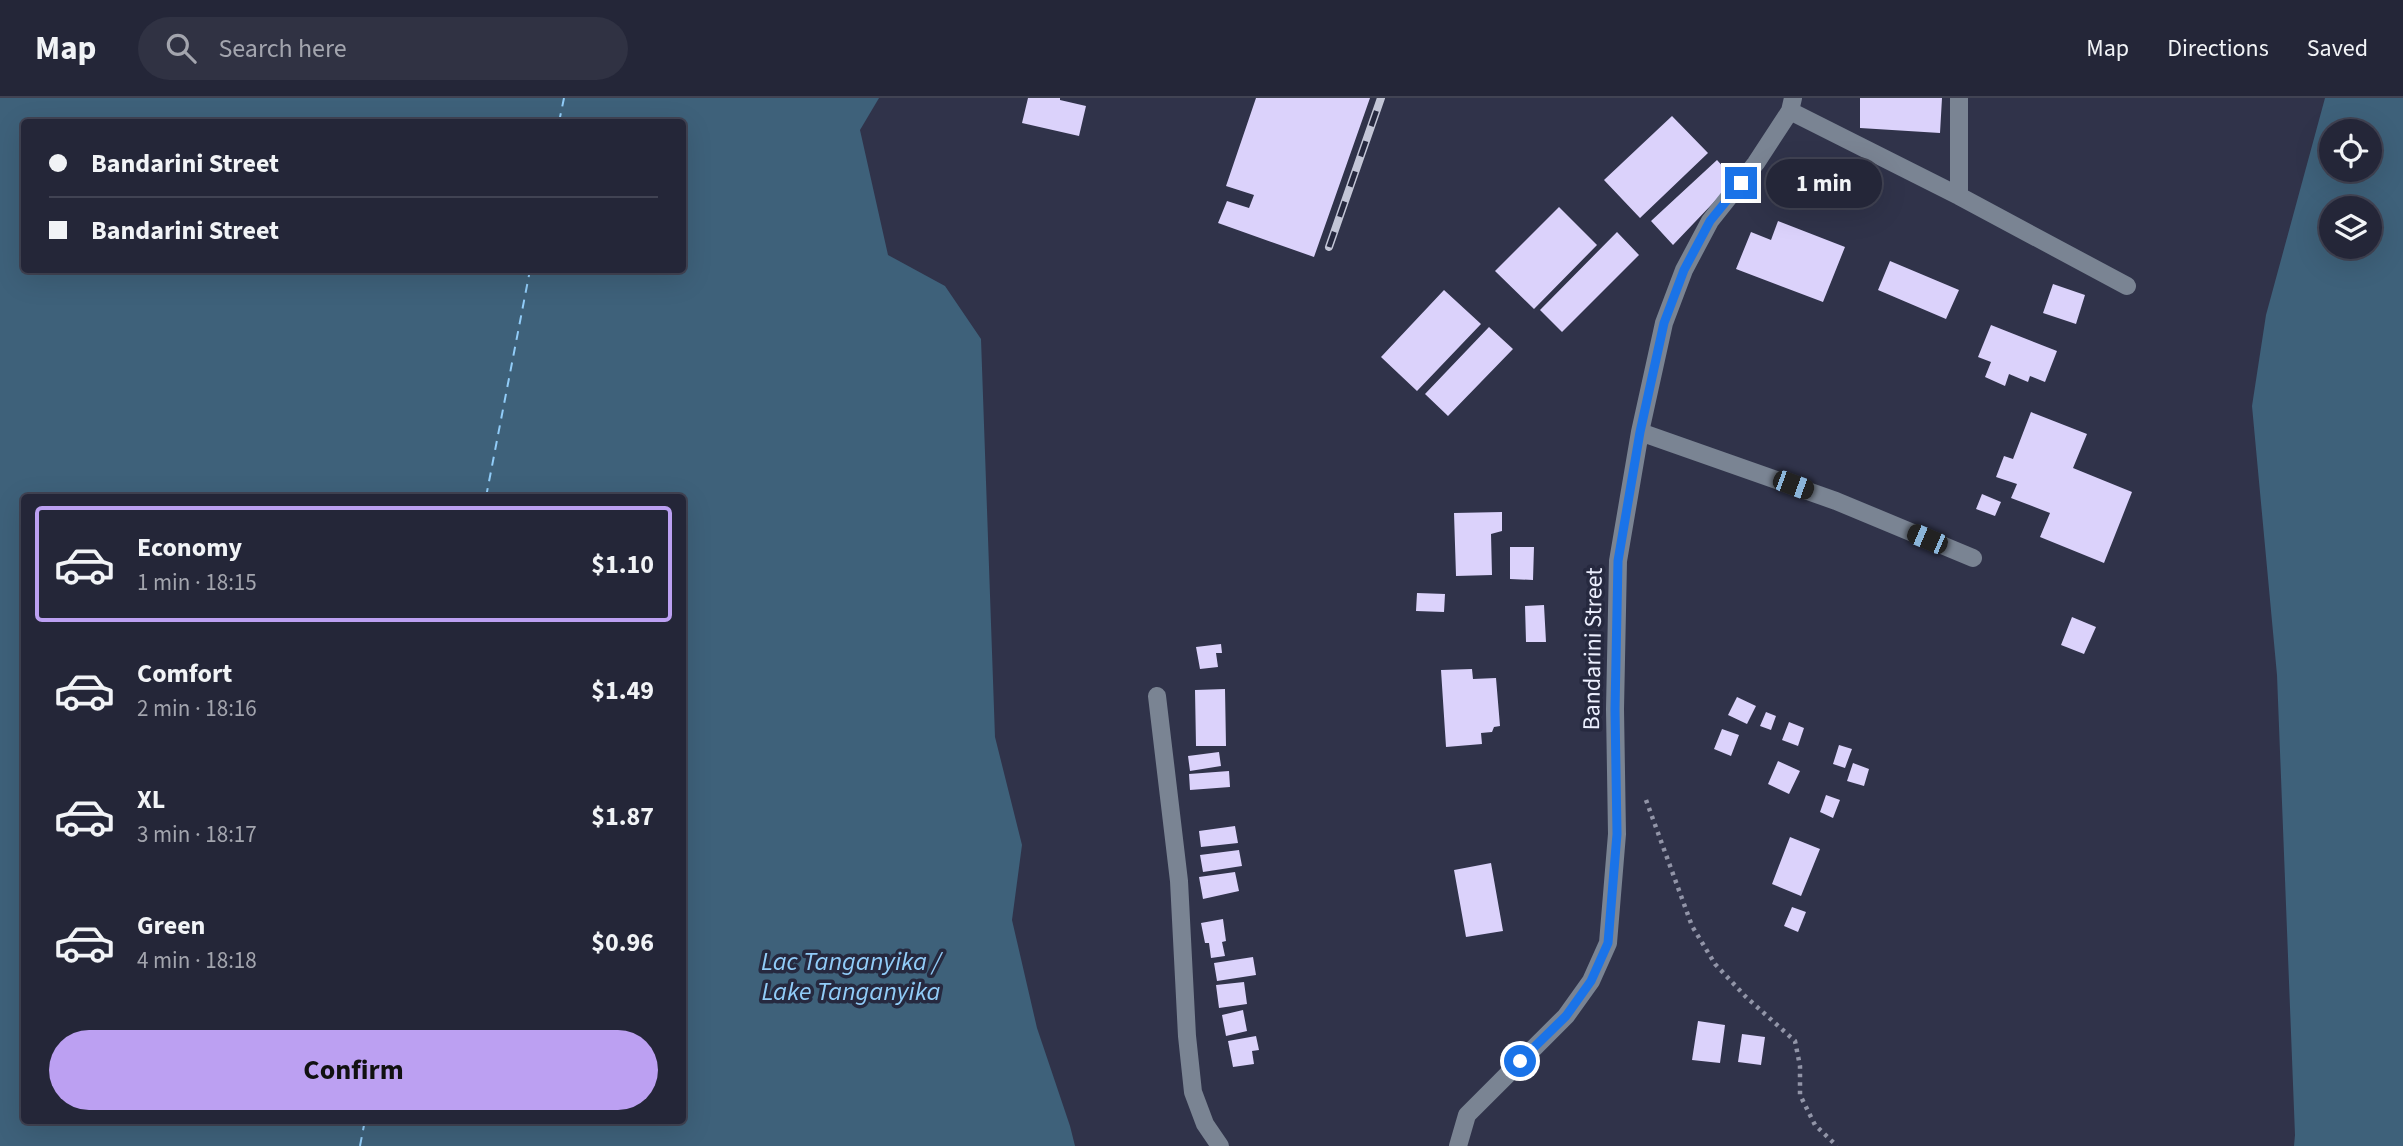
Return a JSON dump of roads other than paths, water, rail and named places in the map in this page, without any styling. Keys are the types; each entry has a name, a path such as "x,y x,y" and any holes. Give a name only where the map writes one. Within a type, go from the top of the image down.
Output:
{"street":[{"path":"1959,98 1959,196"},
{"path":"1792,104 2127,286"},
{"name":"Bandarini Street","path":"1458,1146 1467,1115 1566,1016 1591,981 1608,943 1617,834 1615,709 1618,561 1640,432 1664,323 1684,270 1710,221 1756,163 1792,104"},
{"path":"1640,432 1836,500 1973,558"},
{"path":"1157,696 1179,881 1186,1036 1193,1092 1205,1124 1220,1146"}],"water":[{"name":"Lac Tanganyika / Lake Tanganyika","path":"0,98 879,98 860,130 888,255 945,286 981,339 995,737 1022,845 1012,920 1037,1028 1075,1146 0,1146"},
{"path":"2325,98 2403,98 2403,1146 2294,1146 2277,675 2252,406 2266,315 2319,120 2319,182 2382,182 2382,119 2319,119"}],"railway":[{"path":"1329,247 1381,98"}]}
